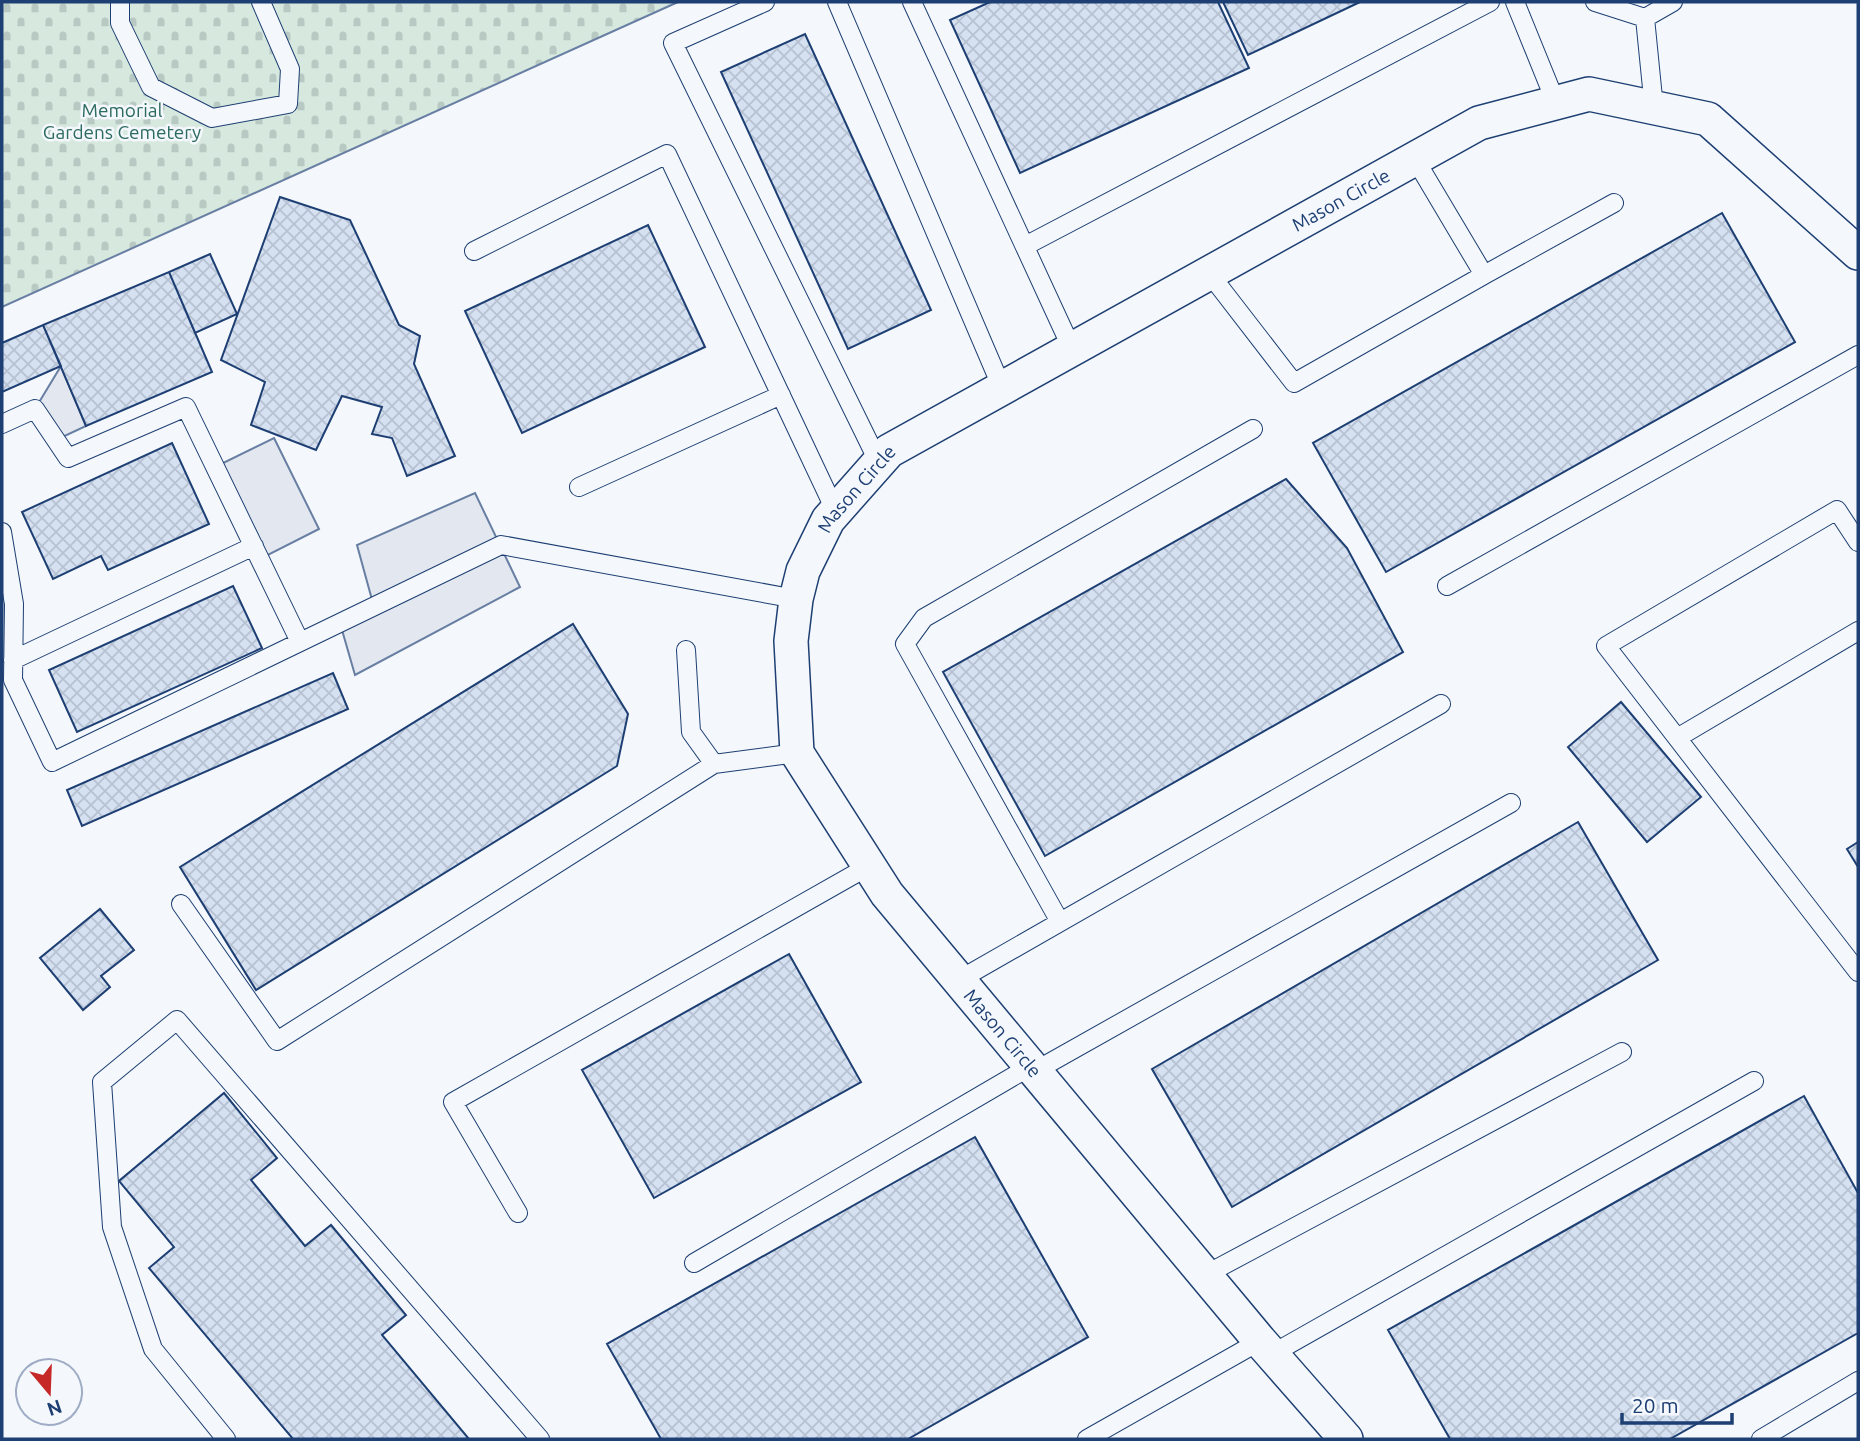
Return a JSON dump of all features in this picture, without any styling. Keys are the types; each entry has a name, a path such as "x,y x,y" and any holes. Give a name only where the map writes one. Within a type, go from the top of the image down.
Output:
{"street":[{"name":"Mason Circle","path":"1346,1439 1205,1275 887,894 797,753 791,641 796,598 803,570 828,520 889,451 1479,123 1589,94 1708,119 1858,253"}],"lane":[{"path":"120,2 120,23 151,87 212,118 288,104 289,69 261,2"},
{"path":"765,2 673,43 879,463"},
{"path":"837,2 1002,388"},
{"path":"912,2 1072,349"},
{"path":"1025,246 1490,2"},
{"path":"1515,2 1556,103"},
{"path":"1595,2 1644,18 1673,2"},
{"path":"1644,18 1654,108"},
{"path":"474,251 667,154 836,512"},
{"path":"1415,159 1484,275"},
{"path":"1209,273 1294,383 1614,203"},
{"path":"1447,586 1858,355"},
{"path":"579,487 781,395"},
{"path":"2,424 35,409 68,458 186,407 300,642"},
{"path":"1060,922 905,644 924,618 1253,429"},
{"path":"1858,542 1837,510 1606,646 1858,972"},
{"path":"2,532 14,604 13,680 52,762 501,545 796,598"},
{"path":"13,660 254,546"},
{"path":"1677,738 1858,631"},
{"path":"687,650 691,732 714,764"},
{"path":"959,980 1441,704"},
{"path":"181,904 276,1041 714,764 797,753"},
{"path":"694,1263 1033,1069 1511,803"},
{"path":"518,1213 453,1102 869,866"},
{"path":"226,1439 153,1349 112,1227 103,1082 177,1020 540,1439"},
{"path":"1205,1275 1622,1052"},
{"path":"1087,1439 1266,1347 1754,1081"},
{"path":"1761,1439 1858,1381"}],"green space":[{"name":"Memorial Gardens Cemetery","path":"2,2 678,2 2,307"}],"shaded area":[{"path":"61,366 86,426 56,440 35,409"},
{"path":"274,438 319,529 260,559 215,467"},
{"path":"475,493 520,587 355,675 340,623 374,607 357,545"},
{"path":"2,532 13,660 2,662"}],"building":[{"path":"990,2 1218,2 1249,68 1020,173 950,20"},
{"path":"1223,2 1360,2 1248,55"},
{"path":"805,34 931,310 848,349 721,72"},
{"path":"280,197 350,220 399,325 420,336 414,364 455,456 407,476 392,438 372,434 382,407 342,396 316,450 251,425 265,382 221,360"},
{"path":"1722,213 1795,342 1386,572 1313,443"},
{"path":"648,225 705,347 522,433 465,311"},
{"path":"210,254 237,314 195,333 169,272"},
{"path":"169,272 212,372 86,426 43,325"},
{"path":"43,325 61,366 2,392 2,343"},
{"path":"172,443 209,524 108,570 101,556 53,579 22,512"},
{"path":"1286,479 1347,548 1403,652 1045,856 943,672"},
{"path":"233,586 262,648 77,732 49,670"},
{"path":"573,624 628,714 617,766 256,990 180,867"},
{"path":"333,673 348,709 82,826 67,790"},
{"path":"1621,702 1701,797 1647,842 1568,747"},
{"path":"1578,822 1658,960 1232,1207 1152,1069"},
{"path":"1858,842 1858,867 1847,849"},
{"path":"100,909 134,950 101,976 110,987 83,1010 40,958"},
{"path":"789,954 861,1082 654,1198 582,1070"},
{"path":"224,1093 277,1158 251,1180 305,1246 331,1225 406,1315 382,1335 469,1439 293,1439 149,1268 174,1247 119,1181"},
{"path":"1804,1096 1858,1193 1858,1333 1670,1439 1450,1439 1388,1330"},
{"path":"975,1137 1088,1337 908,1439 661,1439 607,1344"}]}
